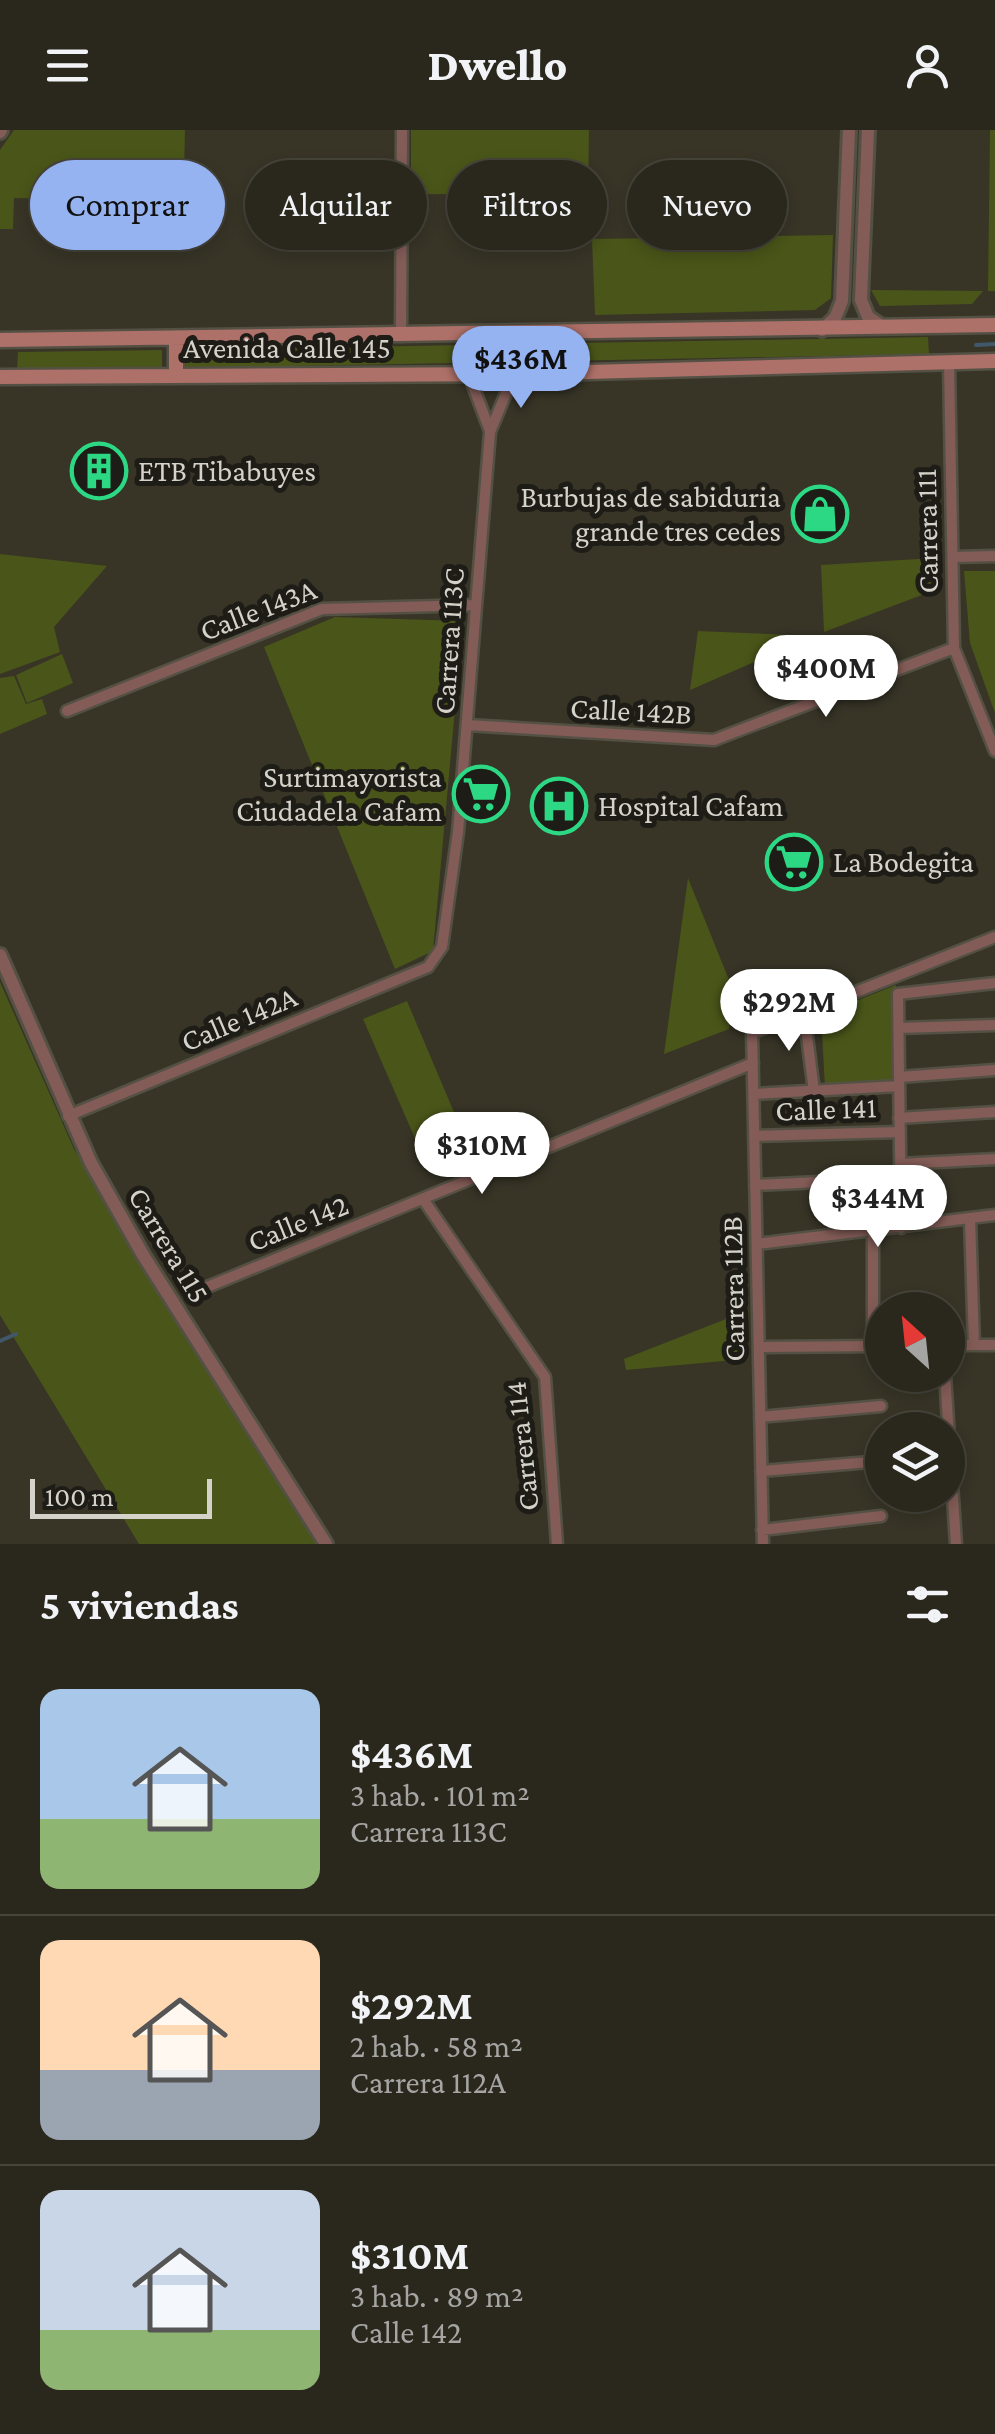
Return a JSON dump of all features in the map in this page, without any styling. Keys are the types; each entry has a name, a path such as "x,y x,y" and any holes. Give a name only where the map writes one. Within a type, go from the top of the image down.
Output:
{"main road":[{"name":"Avenida Calle 145","path":"0,340 401,337 995,324"},
{"path":"176,340 176,376"},
{"name":"Avenida Calle 145","path":"0,377 470,375 995,361"}],"street":[{"path":"401,337 402,130"},
{"path":"822,330 835,318 842,301 850,130"},
{"path":"868,130 861,300 868,317 885,328"},
{"name":"Carrera 111","path":"949,362 954,648 995,751"},
{"name":"Carrera 113C","path":"428,967 442,947 467,725 490,432 514,374"},
{"name":"Carrera 113C","path":"470,375 490,432"},
{"path":"953,557 995,556"},
{"name":"Calle 143A","path":"67,711 322,609 476,605"},
{"name":"Calle 142B","path":"467,725 714,740 954,648"},
{"path":"814,1091 804,1013 995,937"},
{"name":"Carrera 115","path":"0,955 68,1116 143,1255 326,1544"},
{"name":"Calle 142A","path":"68,1116 428,967"},
{"path":"901,1228 898,994 995,983"},
{"name":"Carrera 112B","path":"762,1544 752,1033 804,1013"},
{"path":"898,1028 995,1025"},
{"name":"Calle 142","path":"195,1292 753,1063"},
{"path":"754,1094 995,1070"},
{"name":"Calle 141","path":"899,1118 995,1112"},
{"name":"Calle 141","path":"754,1136 899,1132"},
{"path":"900,1164 995,1160"},
{"path":"756,1185 900,1178"},
{"name":"Carrera 114","path":"423,1200 545,1377 557,1544"},
{"path":"757,1244 995,1215"},
{"path":"970,1218 974,1345"},
{"path":"873,1230 876,1292"},
{"path":"965,1345 995,1345"},
{"path":"759,1348 865,1346"},
{"path":"945,1392 956,1544"},
{"path":"760,1417 881,1406"},
{"path":"761,1471 865,1462"},
{"path":"762,1530 881,1516"}],"green space":[{"path":"14,130 185,130 184,160 30,160 30,198 14,198 13,229 0,229 0,150"},
{"path":"411,130 589,130 589,160 447,160 447,194 427,194 427,160 411,160"},
{"path":"990,130 995,130 995,291 988,291"},
{"path":"833,235 831,298 815,310 595,315 592,250 607,250 607,239 627,238 627,250 787,250 787,236"},
{"path":"871,290 988,291 983,291 972,304 880,306"},
{"path":"928,337 929,354 186,368 185,350"},
{"path":"162,350 162,370 17,370 18,352"},
{"path":"0,554 107,566 54,627 60,652 0,674"},
{"path":"934,558 935,590 824,632 821,565"},
{"path":"964,571 995,571 995,713 970,643"},
{"path":"335,617 463,621 433,951 395,969 264,647"},
{"path":"698,631 814,636 690,690"},
{"path":"62,654 73,683 27,703 16,675"},
{"path":"14,676 26,704 42,699 47,714 0,734 0,678"},
{"path":"688,878 733,990 729,1029 664,1054"},
{"path":"0,982 74,1149 317,1544 139,1544 0,1315"},
{"path":"896,985 898,1081 825,1087 821,1015"},
{"path":"407,1001 467,1143 424,1159 363,1019"},
{"path":"749,1310 745,1359 626,1370 624,1359"}],"waterway":[{"path":"976,345 995,344"},
{"path":"0,1341 16,1334"}],"place":[{"name":"ETB Tibabuyes","path":"99,471"},
{"name":"Burbujas de sabiduria grande tres cedes","path":"820,514"},
{"name":"Surtimayorista Ciudadela Cafam","path":"481,794"},
{"name":"Hospital Cafam","path":"559,806"},
{"name":"La Bodegita","path":"794,862"}]}
